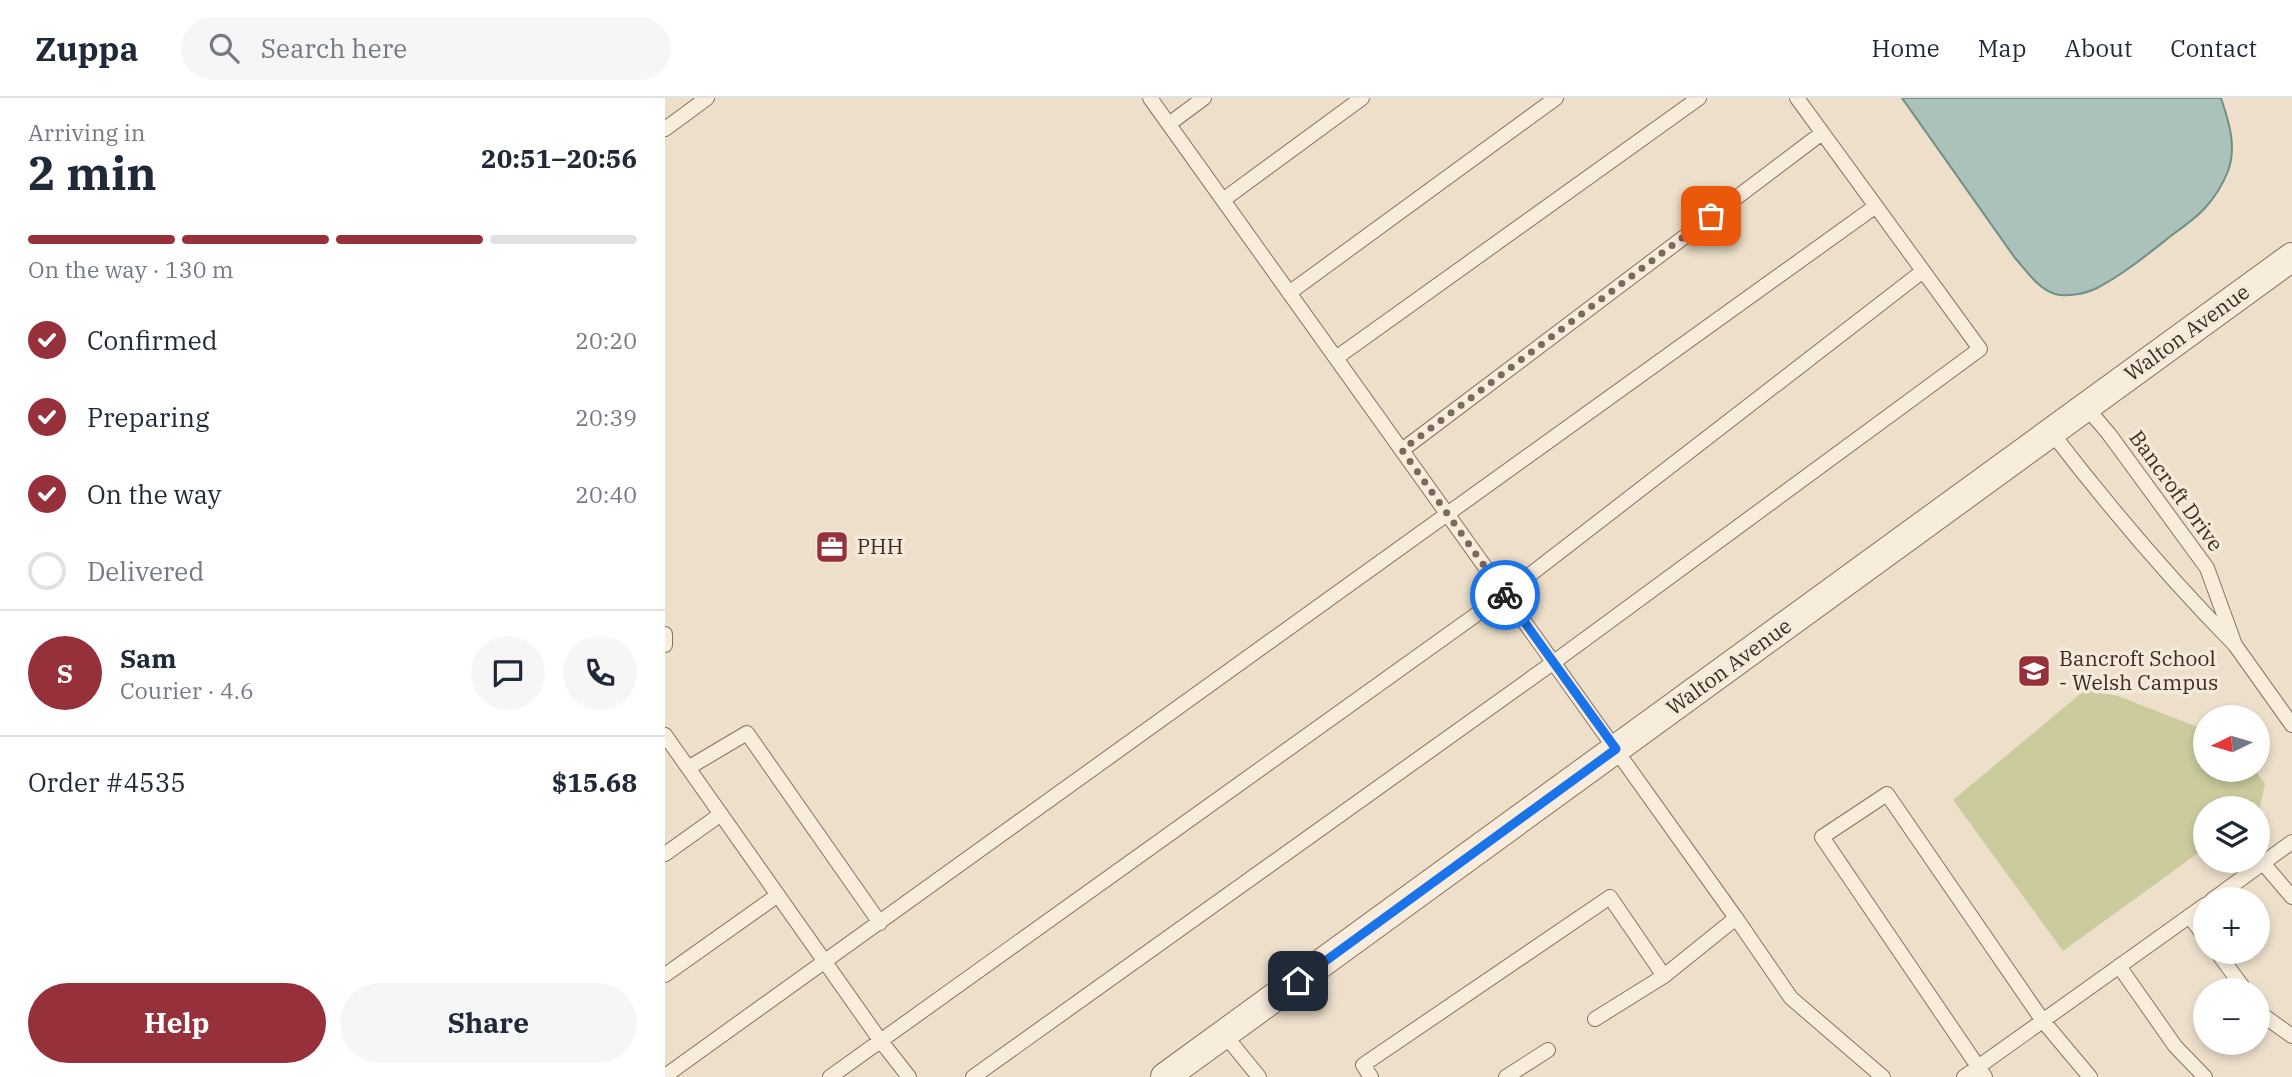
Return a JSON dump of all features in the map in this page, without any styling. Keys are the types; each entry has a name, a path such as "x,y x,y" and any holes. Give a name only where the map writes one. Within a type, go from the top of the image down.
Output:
{"street":[{"name":"Walton Avenue","path":"1165,1077 2292,257"}],"lane":[{"path":"665,129 707,98"},
{"path":"1150,98 1791,998 1883,1077"},
{"path":"1169,124 1205,98"},
{"path":"1223,200 1362,98"},
{"path":"1289,293 1556,98"},
{"path":"1336,358 1699,98"},
{"path":"973,1077 1554,662 1980,349 1797,98"},
{"path":"1402,450 1822,132"},
{"path":"665,1076 1876,206"},
{"path":"830,1077 1505,594 1923,271"},
{"name":"Bancroft Drive","path":"2087,407 2207,568 2235,645"},
{"name":"Bancroft Drive","path":"2052,433 2150,554 2235,645 2292,725"},
{"path":"665,634 665,645"},
{"path":"688,768 747,733 880,923"},
{"path":"665,735 880,1040 909,1077"},
{"path":"665,763 678,754"},
{"path":"1980,1072 1822,837 1887,794 2043,1021 2090,1077"},
{"path":"665,854 721,814"},
{"path":"2270,858 2292,842"},
{"path":"2270,871 2292,897"},
{"path":"2230,887 2249,873"},
{"path":"665,975 778,895"},
{"path":"1371,1077 1363,1065 1610,897 1664,976"},
{"path":"1964,1077 1980,1072 2043,1021 2193,913"},
{"path":"2189,916 2193,921"},
{"path":"1595,1019 1664,976 1736,918"},
{"path":"2119,966 2175,1046 2205,1077"},
{"path":"2270,1020 2292,1036"},
{"path":"1224,1034 1259,1077"},
{"path":"1506,1077 1548,1050"}],"green space":[{"path":"2085,690 2118,696 2193,725 2193,782 2265,784 2262,796 2193,796 2193,857 2063,951 1953,800"}],"shaded area":[{"path":"1902,98 2221,98 2231,134 2231,162 2215,195 2189,222 2117,276 2092,290 2060,295 2049,292 2038,284 2015,258"}],"way so far":[{"path":"1505,595 1402,450 1711,216"}],"place":[{"name":"PHH","path":"832,547"},
{"name":"Bancroft School - Welsh Campus","path":"2034,671"}],"route":[{"path":"1298,981 1616,749 1505,595"}]}
